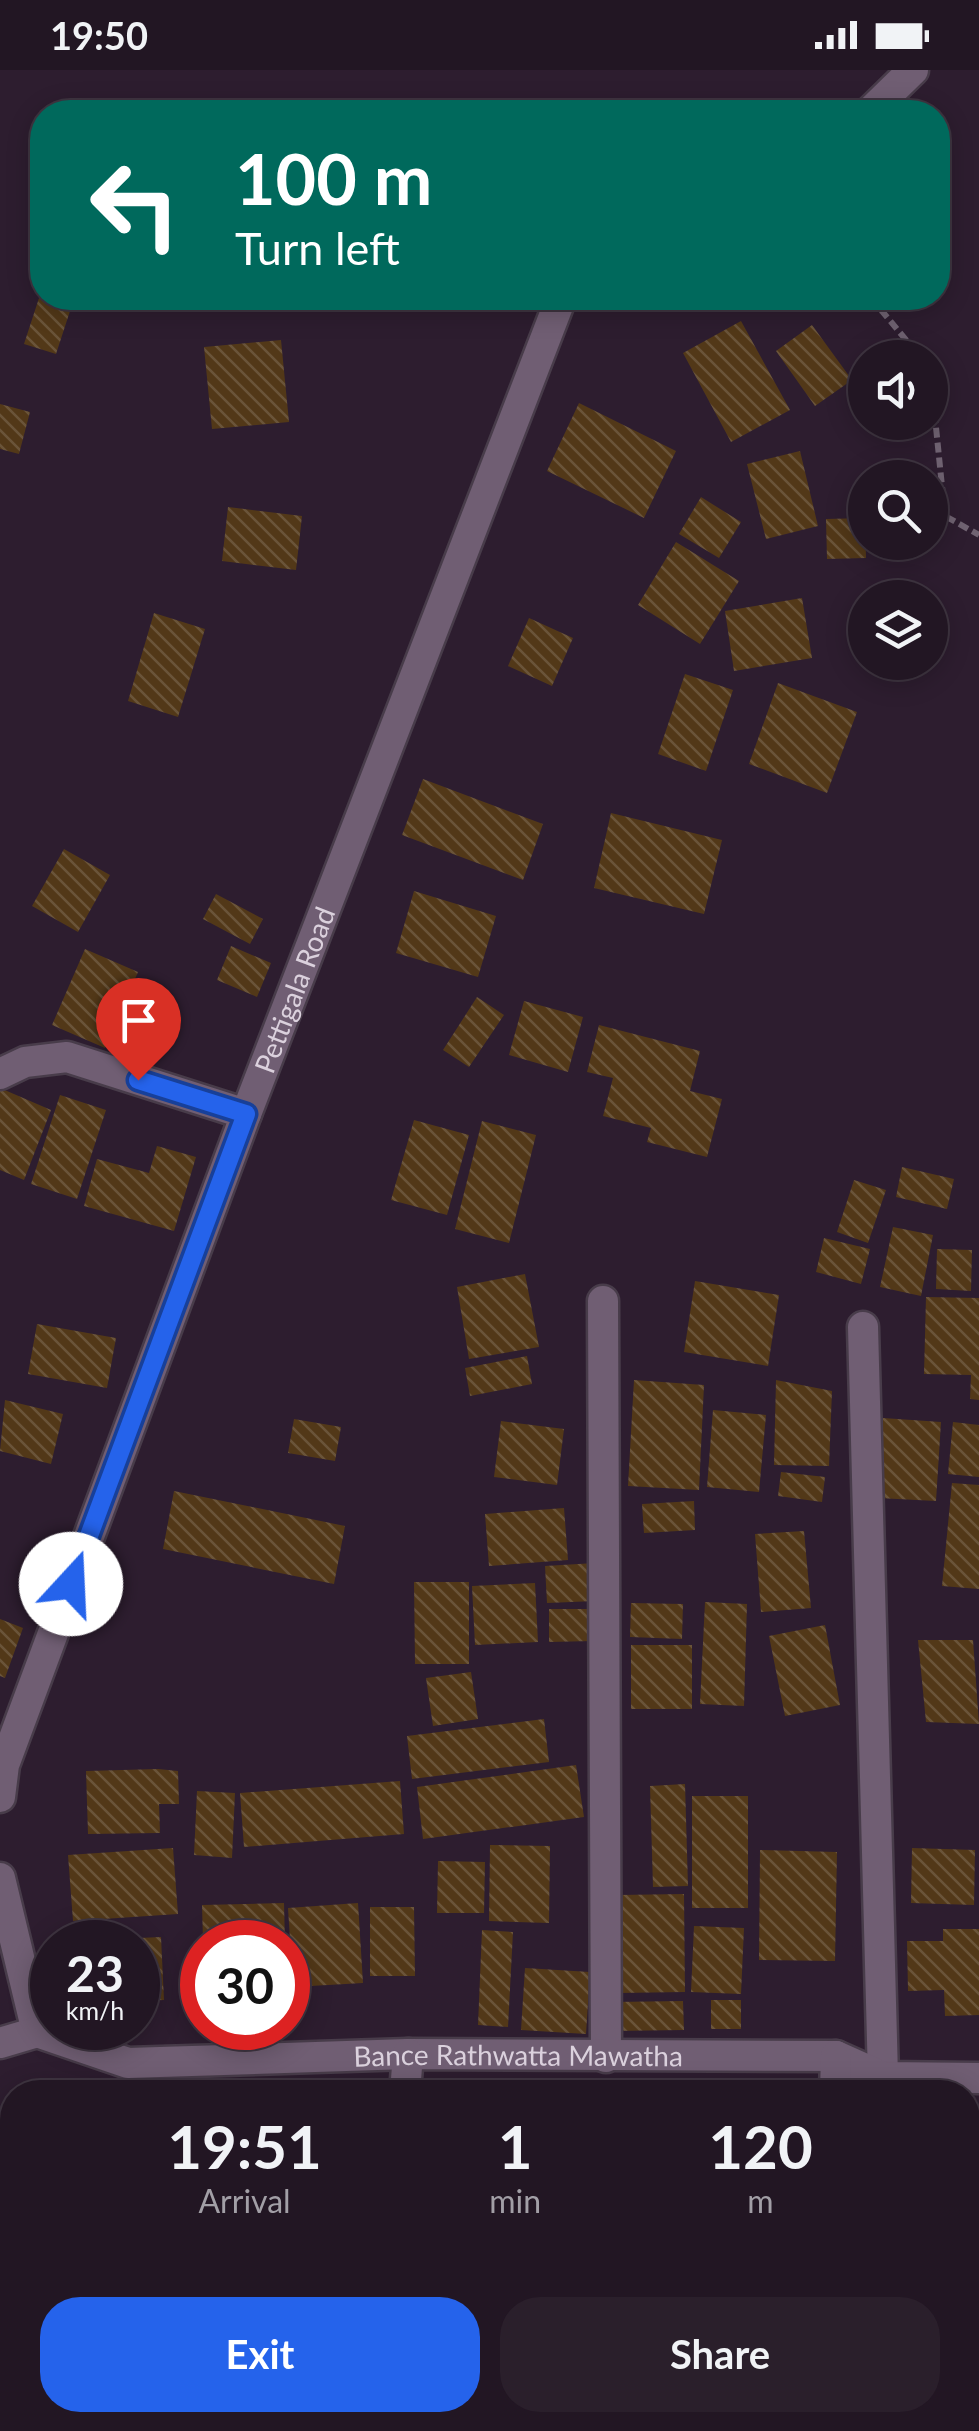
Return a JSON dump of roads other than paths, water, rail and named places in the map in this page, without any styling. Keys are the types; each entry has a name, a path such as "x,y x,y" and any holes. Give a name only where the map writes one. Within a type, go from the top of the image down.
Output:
{"street":[{"path":"882,100 913,70"},
{"name":"Pettigala Road","path":"0,1797 4,1765 246,1114 555,310"},
{"path":"0,1074 25,1062 67,1057 246,1114"},
{"path":"603,1301 606,2057"},
{"path":"863,1327 883,2078"},
{"path":"0,1878 30,2000"},
{"path":"0,2043 30,2034"},
{"name":"Bance Rathwatta Mawatha","path":"74,2050 130,2078 408,2054 836,2056 883,2078 979,2078"},
{"path":"406,2080 408,2054"},
{"path":"835,2080 836,2056"}]}
